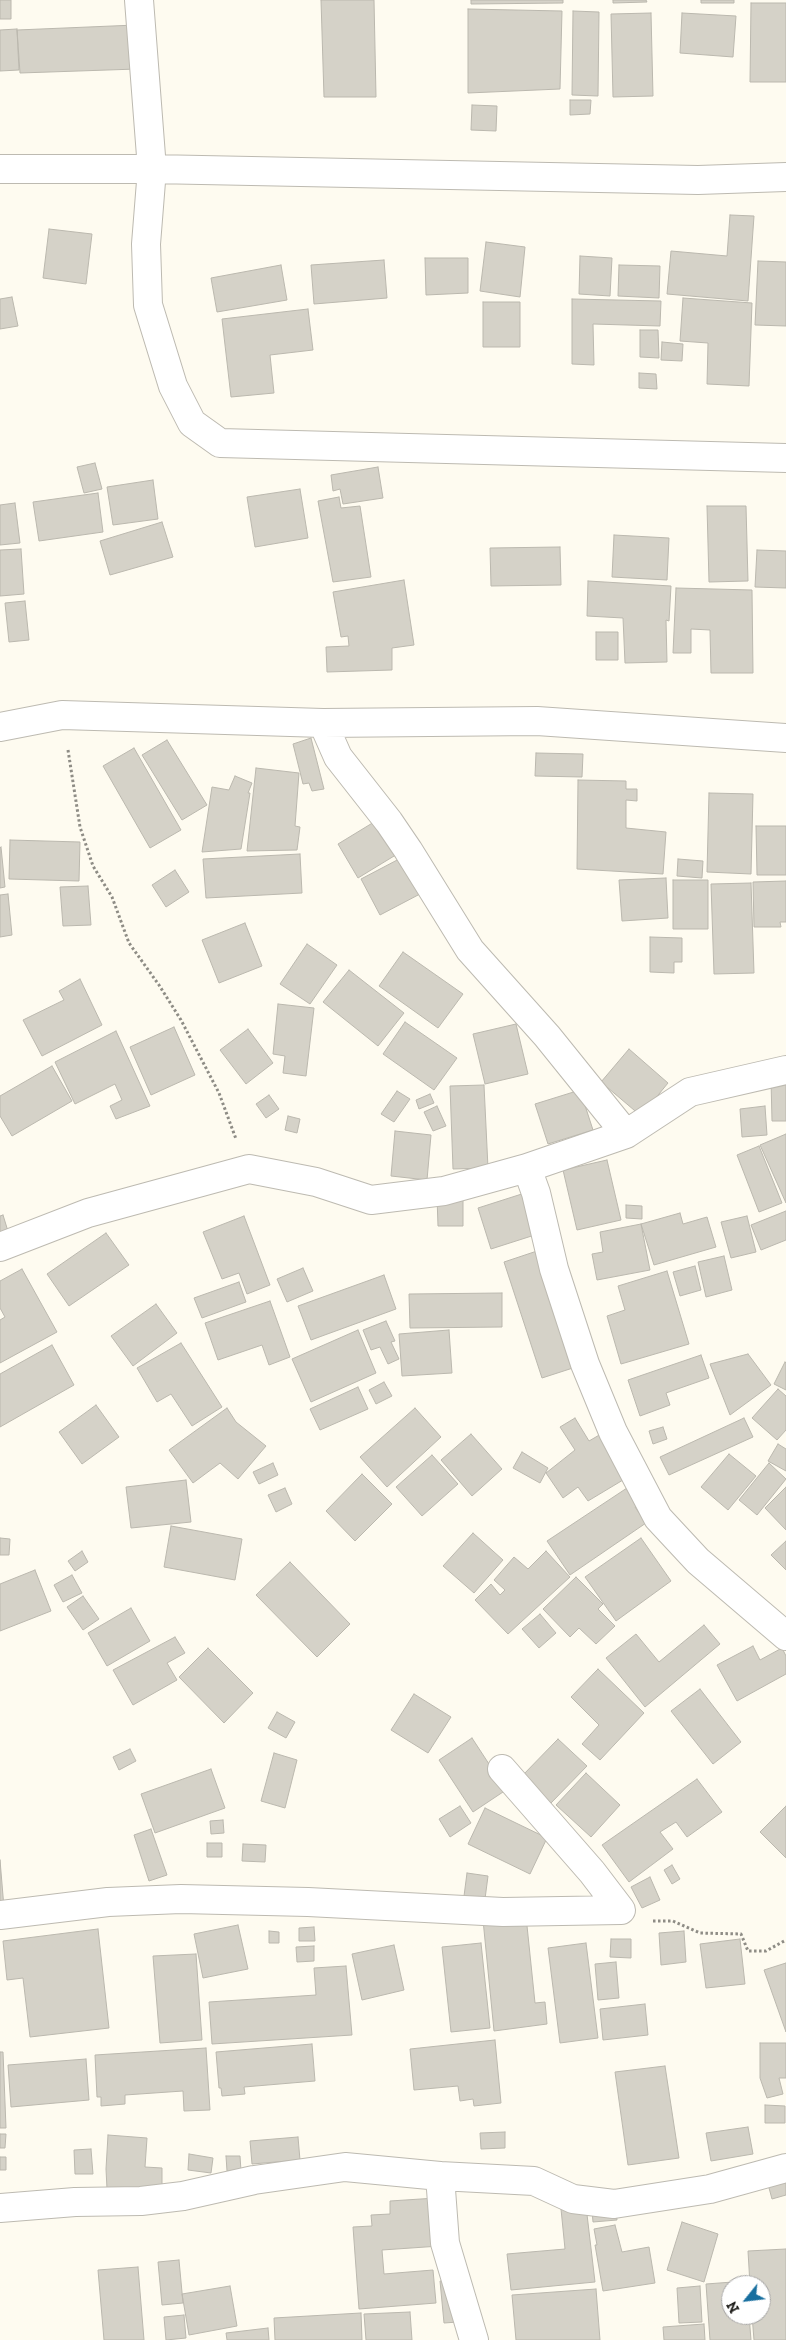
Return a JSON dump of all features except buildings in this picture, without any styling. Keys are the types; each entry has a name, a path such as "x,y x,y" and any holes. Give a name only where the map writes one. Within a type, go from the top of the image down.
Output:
{"street":[{"path":"139,0 152,169 146,244 148,304 173,386 192,423 220,443 786,458"},
{"path":"0,169 152,169 698,180 786,177"},
{"path":"0,727 62,715 323,723 537,721 786,738"},
{"path":"323,723 338,757 389,822 470,950 541,1030 626,1134"},
{"path":"0,1248 88,1213 250,1169 316,1182 371,1200 444,1191 527,1168 626,1134 690,1092 786,1070"},
{"path":"527,1168 536,1193 554,1269 584,1364 613,1432 658,1518 698,1561 786,1636"},
{"path":"502,1769 592,1872 621,1910"},
{"path":"0,1915 98,1903 181,1899 308,1902 503,1912 621,1910"},
{"path":"0,2208 166,2198 254,2180 345,2167 440,2176 534,2181 573,2199 614,2204 710,2189 786,2168"},
{"path":"440,2176 445,2243 474,2340"}],"path":[{"path":"62,715 80,827 92,866 112,897 129,943 159,985 185,1028 218,1093 250,1169"},
{"path":"621,1910 634,1918 673,1921 700,1933 741,1934 748,1951 766,1951 786,1940"}]}
